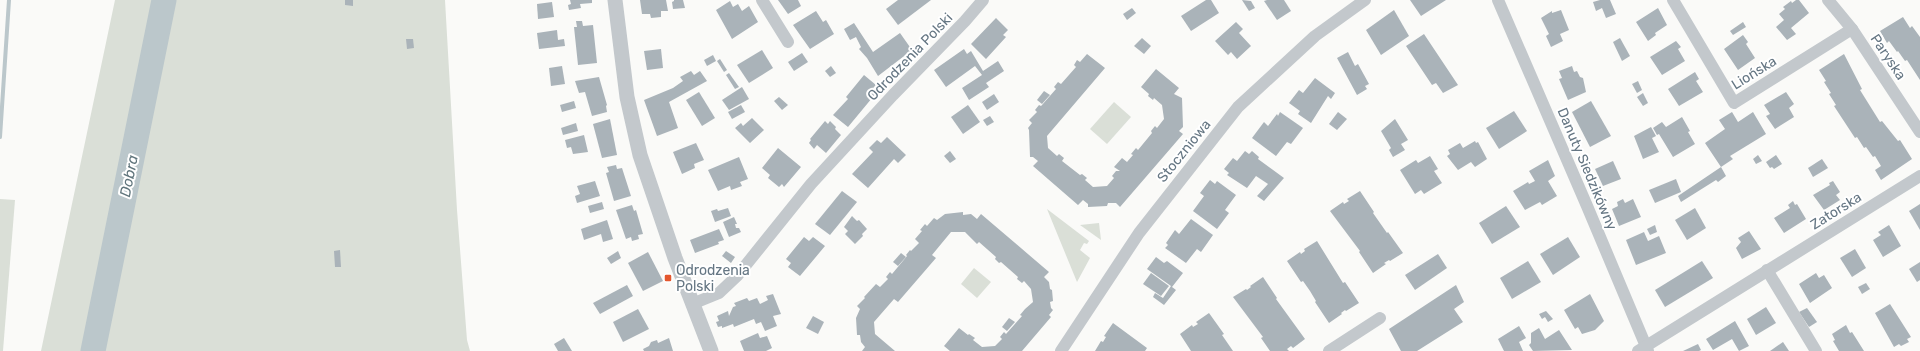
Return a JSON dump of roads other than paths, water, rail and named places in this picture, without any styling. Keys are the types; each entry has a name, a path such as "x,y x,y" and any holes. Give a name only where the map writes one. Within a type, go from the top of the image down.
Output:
{"street":[{"path":"615,0 627,97 640,155 675,258 711,351"},
{"path":"762,0 788,42"},
{"name":"Odrodzenia Polski","path":"692,304 719,293 737,276 811,184 892,95 965,21 983,0"},
{"name":"Stoczniowa","path":"1061,351 1138,233 1238,107 1314,36 1365,0"},
{"name":"Danuty Siedzikówny","path":"1498,0 1644,349"},
{"name":"Liońska","path":"1673,0 1734,103 1852,29"},
{"name":"Paryska","path":"1828,0 1852,29 1920,132"},
{"name":"Zatorska","path":"1644,349 1767,270 1920,176"},
{"path":"1767,270 1816,351"},
{"path":"1329,351 1380,318"}],"waterway":[{"path":"0,137 9,0"},
{"name":"Dobra","path":"93,351 164,0"}],"place":[{"name":"Odrodzenia Polski","path":"668,278"}]}
